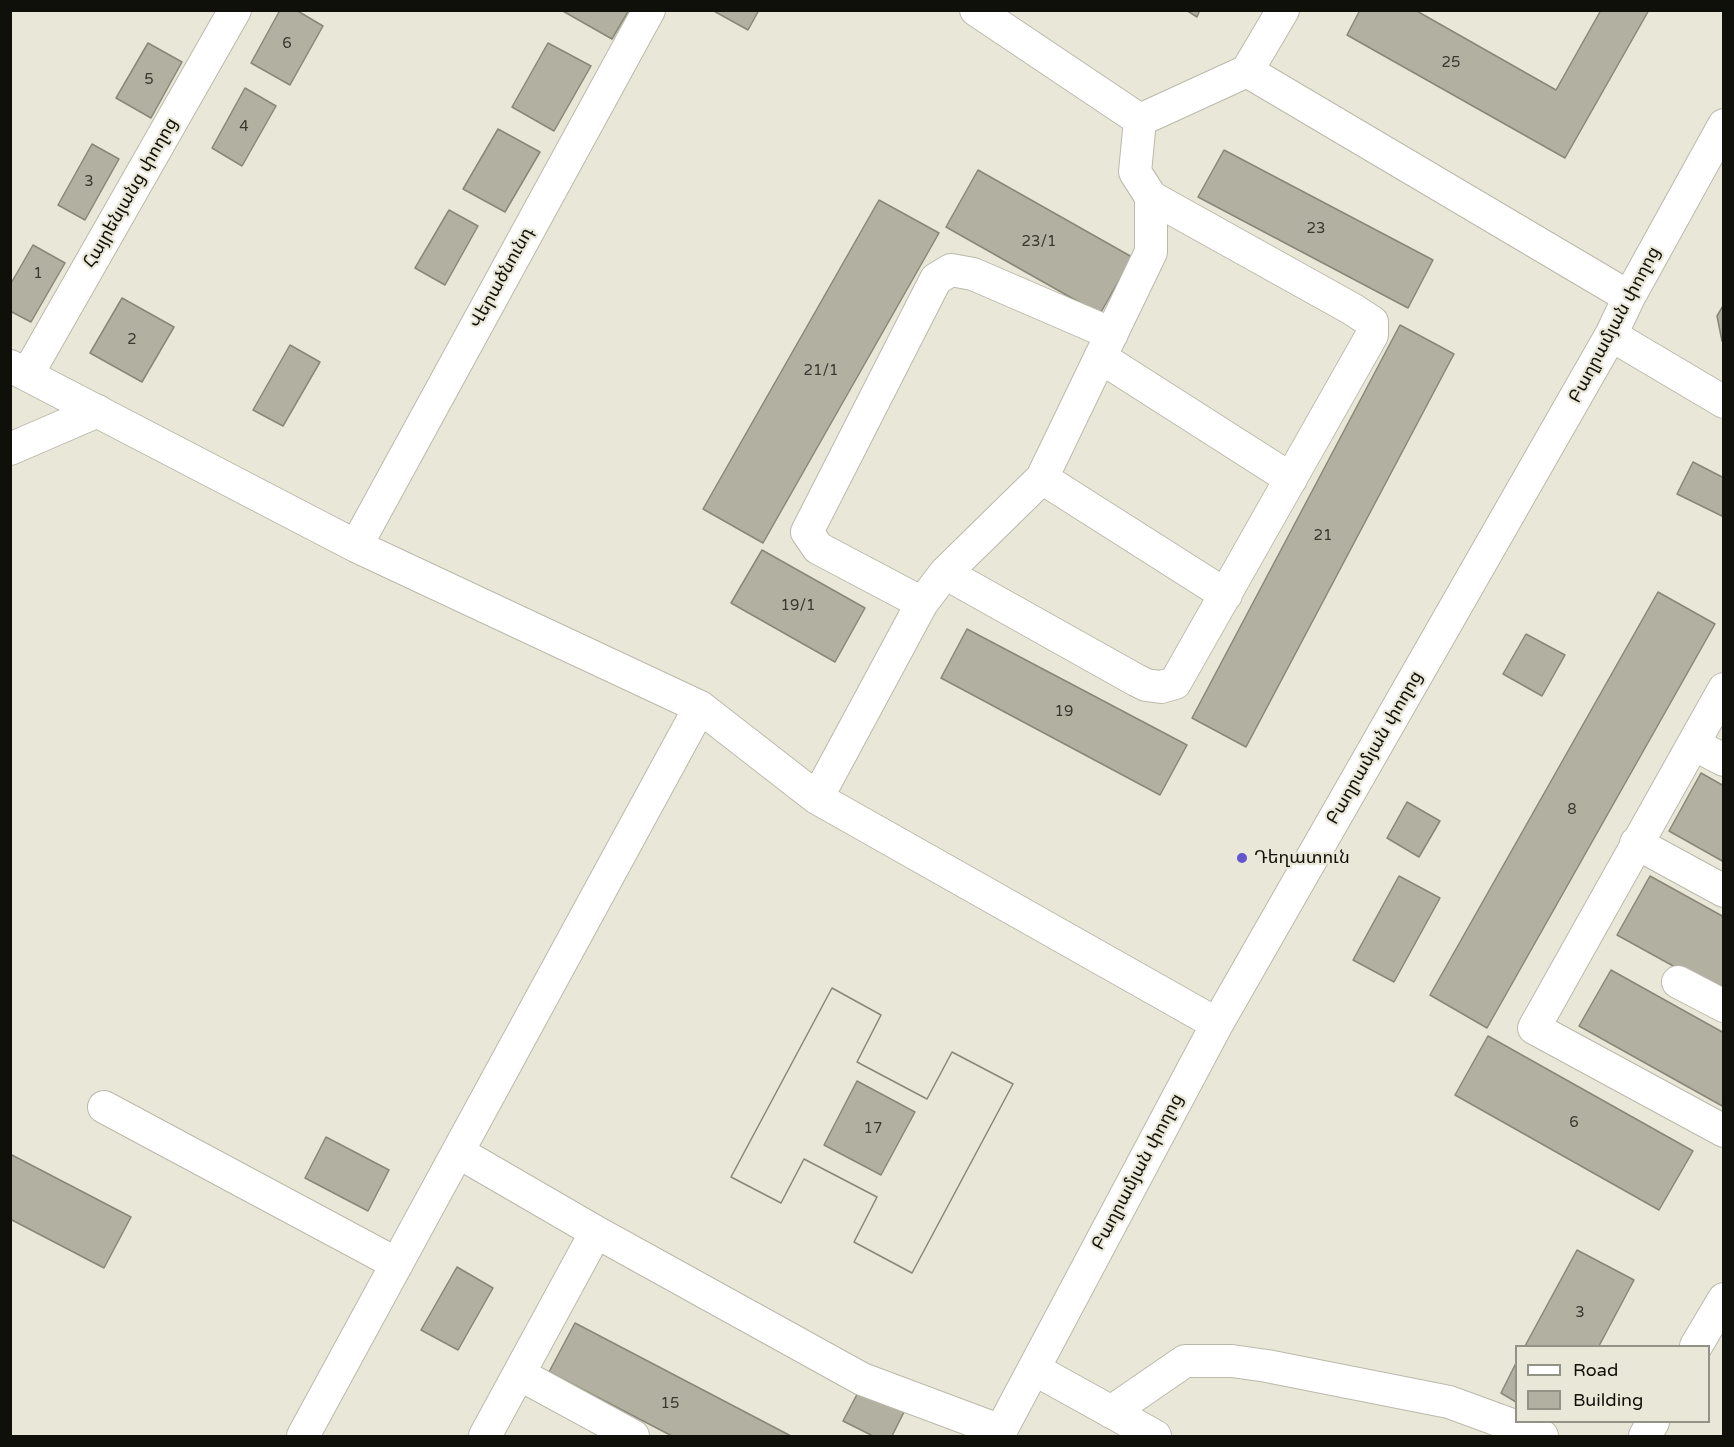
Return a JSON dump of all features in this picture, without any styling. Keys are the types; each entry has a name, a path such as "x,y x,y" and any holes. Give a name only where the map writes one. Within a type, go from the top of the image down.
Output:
{"street":[{"name":"Հայրենյանց փողոց","path":"19,370 236,10"},
{"name":"Վերածնունդ","path":"356,546 649,10"},
{"path":"976,10 1140,120"},
{"path":"1140,120 1247,71 1283,10"},
{"path":"1247,71 1629,297"},
{"path":"945,573 1146,685 1161,687 1175,683 1372,335 1372,322 1353,309 1151,197 1135,172 1140,120"},
{"name":"Բաղրամյան փողոց","path":"1000,1434 1217,1024 1611,335 1629,297 1724,125"},
{"path":"817,798 922,603 945,573 1042,478 1151,252 1151,197"},
{"path":"922,603 818,548 807,532 936,279 951,270 973,274 1106,346 1291,479"},
{"path":"1611,335 1724,402"},
{"path":"19,370 356,546 700,706 817,798 1217,1024"},
{"path":"10,449 98,411"},
{"path":"1042,478 1226,595"},
{"path":"1724,690 1534,1028 1724,1131"},
{"path":"303,1437 700,706"},
{"path":"1693,744 1724,760"},
{"path":"1636,843 1724,891"},
{"path":"1678,982 1724,1006"},
{"path":"104,1107 397,1264"},
{"path":"458,1152 596,1232 862,1379 1000,1434"},
{"path":"485,1437 596,1232"},
{"path":"1697,1345 1724,1299"},
{"path":"1111,1412 1185,1361 1232,1361 1449,1402 1542,1437"},
{"path":"1034,1369 1155,1437"},
{"path":"519,1374 633,1437"},
{"path":"1645,1437 1652,1423"}],"building":[{"path":"280,10 296,10 323,26 290,85 251,63"},
{"path":"561,10 629,10 612,39"},
{"path":"712,10 759,10 748,30"},
{"path":"1186,10 1200,10 1197,17"},
{"path":"1360,10 1415,10 1556,90 1601,10 1649,10 1565,158 1347,35"},
{"path":"148,43 182,62 151,118 116,98"},
{"path":"548,43 591,66 554,131 512,107"},
{"path":"245,88 276,106 242,166 212,148"},
{"path":"498,129 540,152 505,212 463,189"},
{"path":"92,144 119,159 85,220 58,205"},
{"path":"1224,150 1433,260 1408,308 1198,197"},
{"path":"978,170 1132,257 1100,314 946,227"},
{"path":"879,200 939,233 763,543 703,509"},
{"path":"449,210 478,226 445,285 415,268"},
{"path":"33,245 65,263 31,322 10,311 10,285"},
{"path":"122,298 174,327 142,382 90,353"},
{"path":"1724,304 1724,343 1717,316"},
{"path":"1400,325 1454,354 1246,747 1192,718"},
{"path":"290,345 320,362 283,426 253,410"},
{"path":"1693,462 1724,478 1724,517 1677,494"},
{"path":"762,550 865,608 835,662 731,603"},
{"path":"1658,592 1715,624 1487,1028 1430,995"},
{"path":"967,629 1187,745 1160,795 941,678"},
{"path":"1526,634 1565,655 1542,696 1503,674"},
{"path":"1701,773 1724,786 1724,862 1669,831"},
{"path":"1407,802 1440,821 1419,857 1387,838"},
{"path":"1399,876 1440,898 1394,982 1353,960"},
{"path":"1650,876 1724,917 1724,994 1617,935"},
{"path":"1611,970 1724,1033 1724,1107 1579,1026"},
{"path":"832,988 881,1015 857,1062 927,1099 952,1052 1013,1084 912,1273 854,1242 877,1197 804,1159 781,1203 731,1177","holes":["857,1081 915,1112 881,1175 824,1145"]},
{"path":"832,988 881,1015 857,1062 927,1099 952,1052 1013,1084 912,1273 854,1242 877,1197 804,1159 781,1203 731,1177"},
{"path":"1488,1036 1693,1151 1659,1210 1455,1095"},
{"path":"326,1137 389,1170 368,1211 305,1178"},
{"path":"10,1154 131,1217 104,1268 10,1219"},
{"path":"1577,1250 1634,1280 1600,1345 1526,1345"},
{"path":"457,1267 493,1288 458,1350 421,1330"},
{"path":"575,1323 791,1436 672,1436 549,1372"},
{"path":"1515,1365 1515,1401 1501,1393"},
{"path":"863,1383 907,1406 892,1436 873,1436 843,1421"}],"place":[{"name":"Դեղատուն","path":"1242,858"}]}
